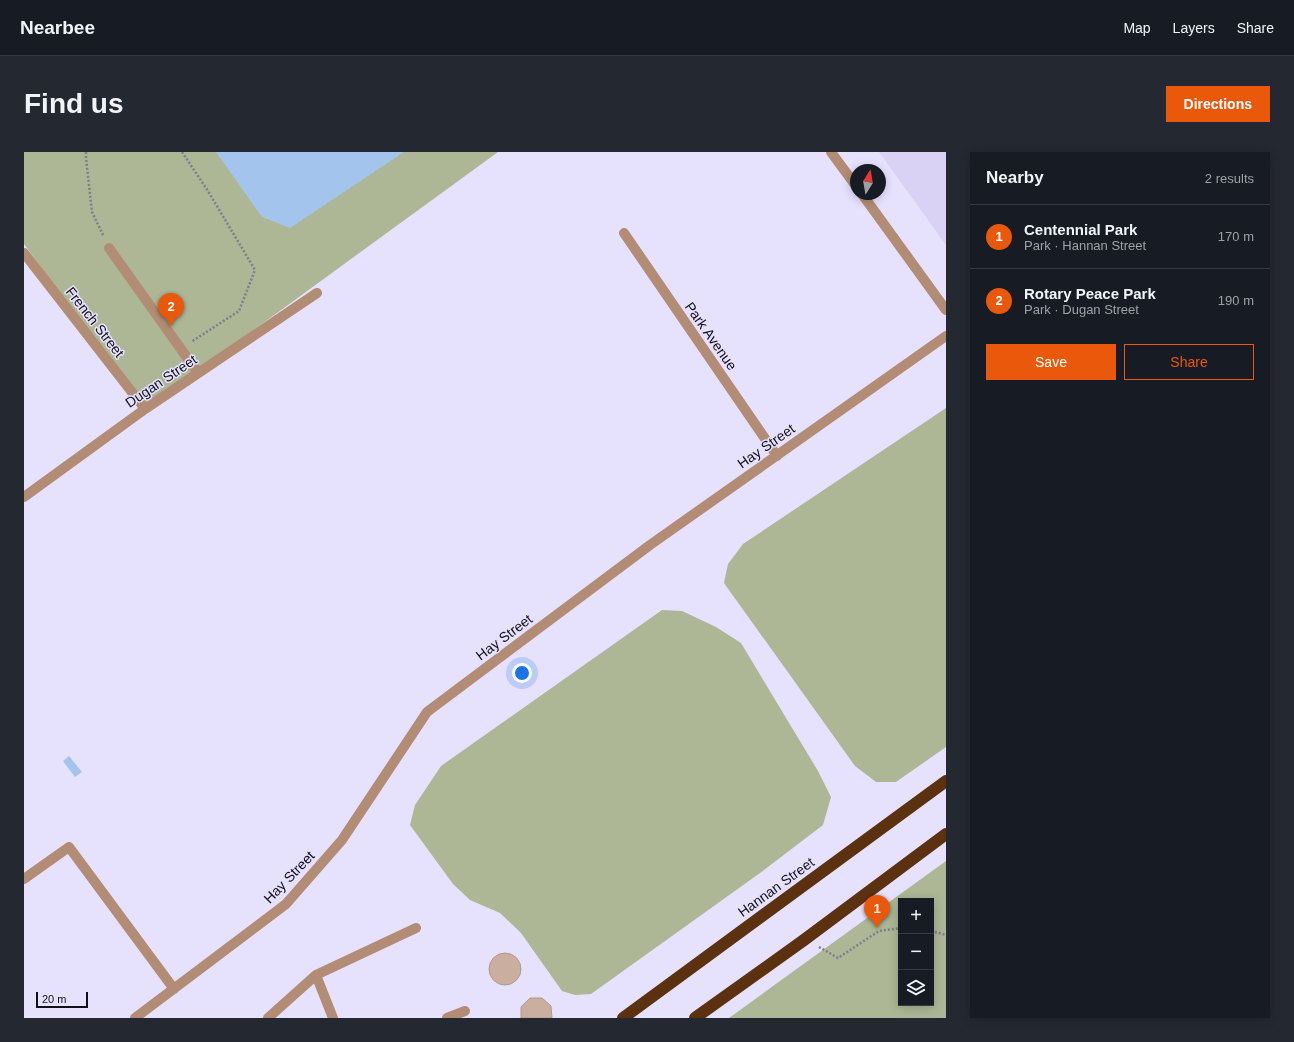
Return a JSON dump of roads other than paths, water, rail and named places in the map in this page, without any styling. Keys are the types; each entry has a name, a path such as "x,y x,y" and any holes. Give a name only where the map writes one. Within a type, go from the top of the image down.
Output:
{"highway":[{"name":"Hannan Street","path":"623,1018 946,781"},
{"path":"695,1018 804,940 946,834"}],"street":[{"path":"831,152 850,178"},
{"path":"866,200 946,310"},
{"name":"Park Avenue","path":"624,232 777,456"},
{"path":"109,248 198,373"},
{"name":"French Street","path":"24,253 145,408"},
{"name":"Dugan Street","path":"24,497 145,408 317,293"},
{"name":"Hay Street","path":"135,1018 286,904 342,840 427,712 650,545 946,336"},
{"path":"24,878 69,847 174,989"},
{"path":"268,1018 316,975 416,928"},
{"path":"316,975 333,1018"},
{"path":"447,1018 465,1011"}],"water":[{"path":"216,152 404,152 290,228 262,217"},
{"path":"69,756 82,772 75,777 63,761"}],"place":[{"name":"Rotary Peace Park","path":"171,326"},
{"name":"Centennial Park","path":"877,928"}]}
